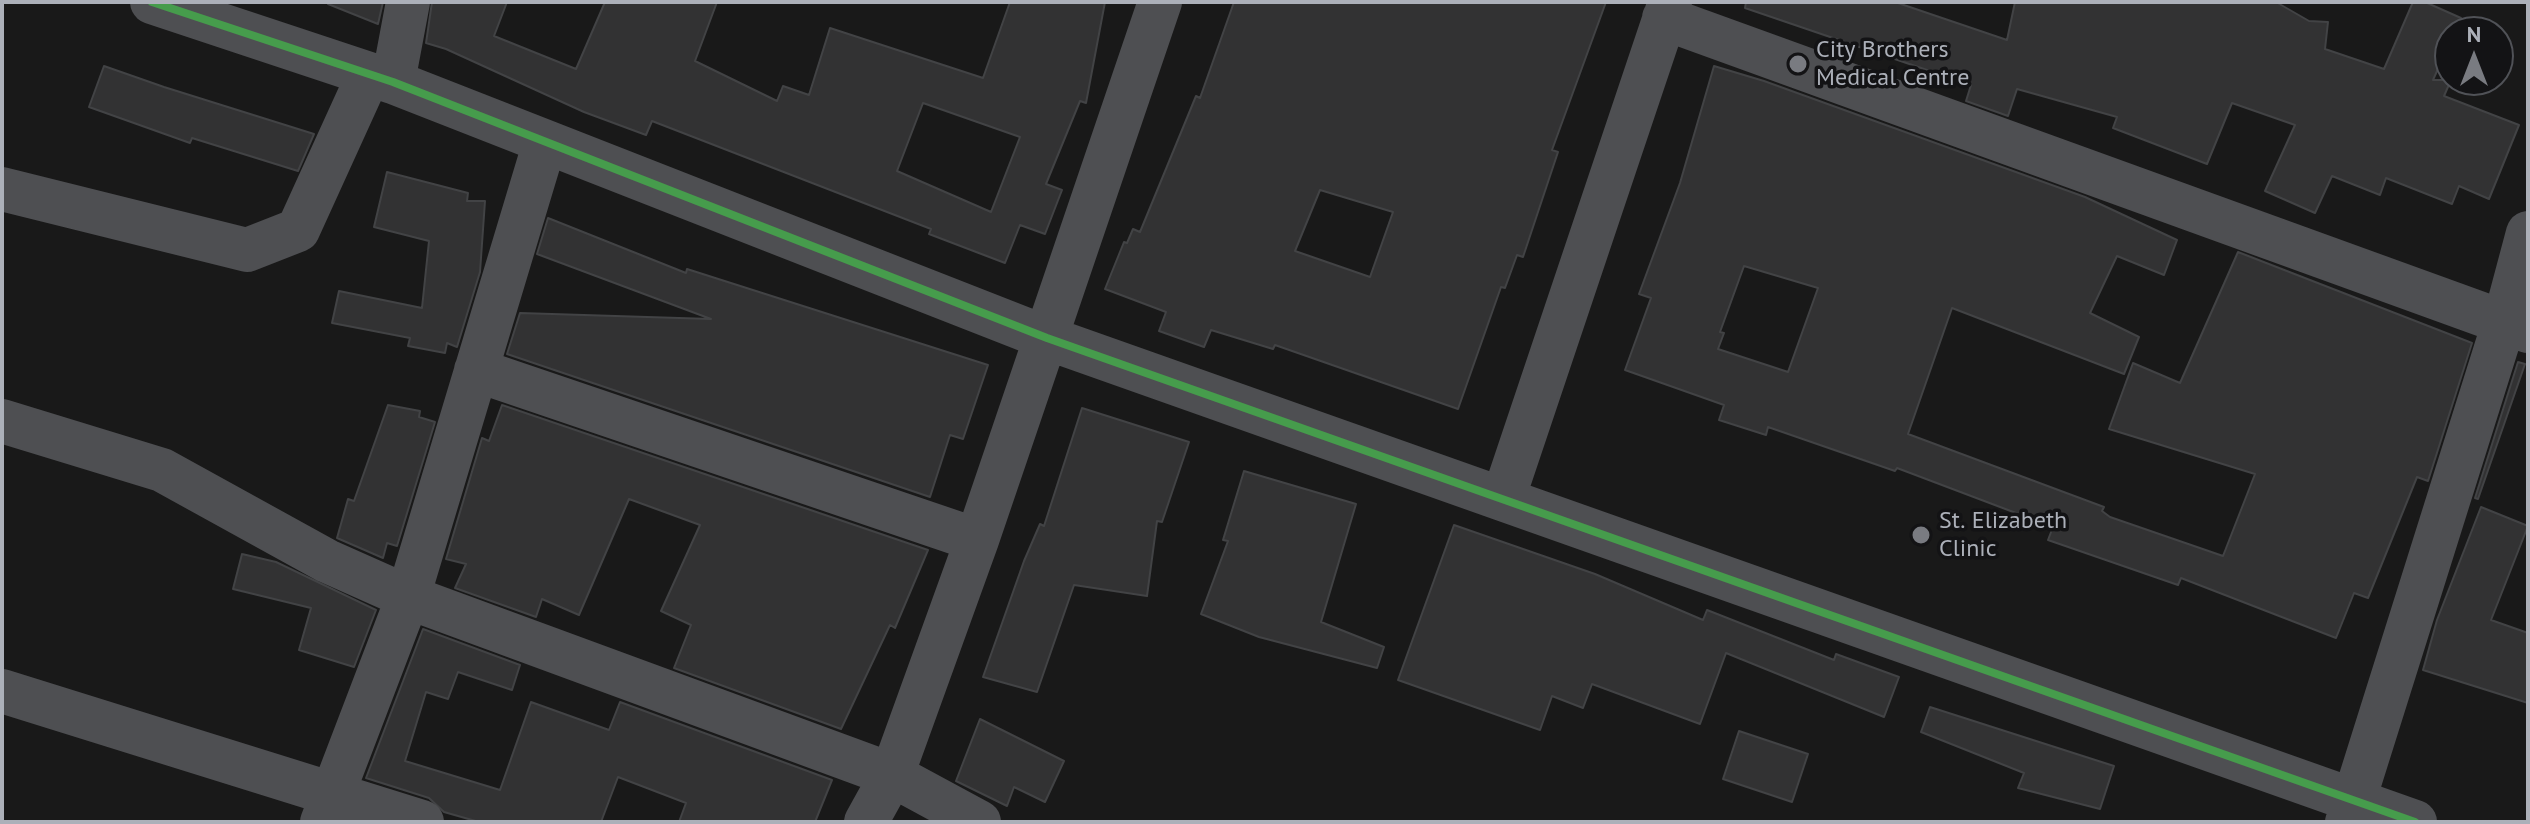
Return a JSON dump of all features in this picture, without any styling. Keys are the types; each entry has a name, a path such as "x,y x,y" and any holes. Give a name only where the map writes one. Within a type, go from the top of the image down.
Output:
{"street":[{"path":"152,2 381,78 1047,338 1503,499 2351,811 2415,822"},
{"path":"2,189 247,250 298,230 381,78 408,2"},
{"path":"866,822 892,775 977,540 1160,2"},
{"path":"1503,499 1667,10 2516,327"},
{"path":"326,808 408,597 545,142"},
{"path":"2351,811 2516,327 2528,233"},
{"path":"476,370 977,540"},
{"path":"2,421 162,470 327,561 408,597 892,775 979,822"},
{"path":"2,691 326,808 422,822"}],"building":[{"path":"329,2 383,2 378,24"},
{"path":"432,2 507,2 494,36 576,69 605,2 717,2 695,61 777,101 783,86 809,95 830,28 983,78 1010,2 1105,2 1086,103 1080,101 1046,184 1062,190 1045,234 1020,225 1005,263 929,234 931,229 652,121 646,135 584,112 446,49 426,43","holes":["923,103 1020,137 991,212 897,171"]},
{"path":"1234,2 1606,2 1552,150 1558,152 1523,257 1517,255 1505,288 1501,287 1458,409 1275,345 1273,349 1211,330 1204,347 1159,331 1166,312 1105,289 1124,242 1127,243 1133,229 1140,232 1196,96 1200,98","holes":["1320,190 1393,212 1370,277 1295,251"]},
{"path":"1746,2 1895,2 2007,40 2015,2 2276,2 2309,21 2328,22 2325,49 2384,69 2413,2 2425,2 2456,16 2434,16 2434,96 2444,96 2519,125 2489,199 2459,186 2452,204 2386,178 2380,195 2332,176 2315,213 2265,191 2295,125 2232,103 2207,164 2113,128 2117,117 2017,89 2008,116 1966,101 1971,85 1745,8"},
{"path":"104,66 314,134 298,171 192,138 190,143 89,107"},
{"path":"1714,66 1764,81 2085,197 2177,240 2164,275 2117,256 2090,313 2139,337 2124,374 1952,308 1908,434 2104,507 2102,511 2110,517 2223,556 2255,474 2109,429 2133,363 2180,383 2238,252 2472,343 2428,481 2417,477 2368,598 2354,593 2336,638 2181,578 2178,585 2048,540 2053,527 1897,468 1895,471 1768,427 1766,435 1719,420 1724,405 1625,370 1651,298 1639,294 1680,183","holes":["1744,266 1818,288 1788,372 1718,349 1724,333 1720,332"]},
{"path":"387,172 468,193 467,201 485,201 480,272 457,347 447,343 445,353 408,346 410,338 332,323 339,291 422,308 429,241 374,227"},
{"path":"548,218 686,273 687,269 988,365 963,439 950,435 930,497 507,354 520,313 711,319 537,254"},
{"path":"2518,362 2525,364 2478,499 2475,498"},
{"path":"388,405 420,411 419,417 435,422 397,546 387,543 383,558 337,538 348,499 354,501"},
{"path":"502,405 928,550 895,628 890,625 841,729 674,668 691,625 661,611 700,525 629,499 579,615 542,599 536,617 455,588 466,564 446,559 482,438 489,441"},
{"path":"1082,408 1189,442 1162,522 1157,521 1147,596 1074,585 1037,692 983,677 1024,561 1040,524 1044,526"},
{"path":"1244,471 1356,504 1321,622 1384,647 1377,668 1259,637 1201,614 1228,541 1223,540"},
{"path":"2481,507 2528,526 2491,620 2528,633 2528,703 2423,670 2437,620"},
{"path":"1454,525 1595,574 1703,620 1707,610 1834,660 1836,654 1899,677 1884,717 1726,653 1700,724 1592,684 1583,708 1552,696 1540,730 1398,680"},
{"path":"242,554 276,562 376,610 354,667 299,650 311,608 233,589"},
{"path":"423,629 520,665 512,690 458,672 448,699 426,692 405,761 500,790 531,702 609,730 620,702 832,780 815,822 679,822 686,803 618,777 601,822 479,822 444,812 429,798 366,778"},
{"path":"1930,707 2114,766 2100,809 2018,788 2024,773 1921,732"},
{"path":"980,719 1064,761 1045,802 1014,787 1007,806 956,781"},
{"path":"1739,731 1808,754 1792,802 1723,779"}],"cycle path":[{"path":"152,2 393,82 1047,338 2415,822"}],"place":[{"name":"City Brothers Medical Centre","path":"1798,64"},
{"name":"St. Elizabeth Clinic","path":"1921,535"}]}
